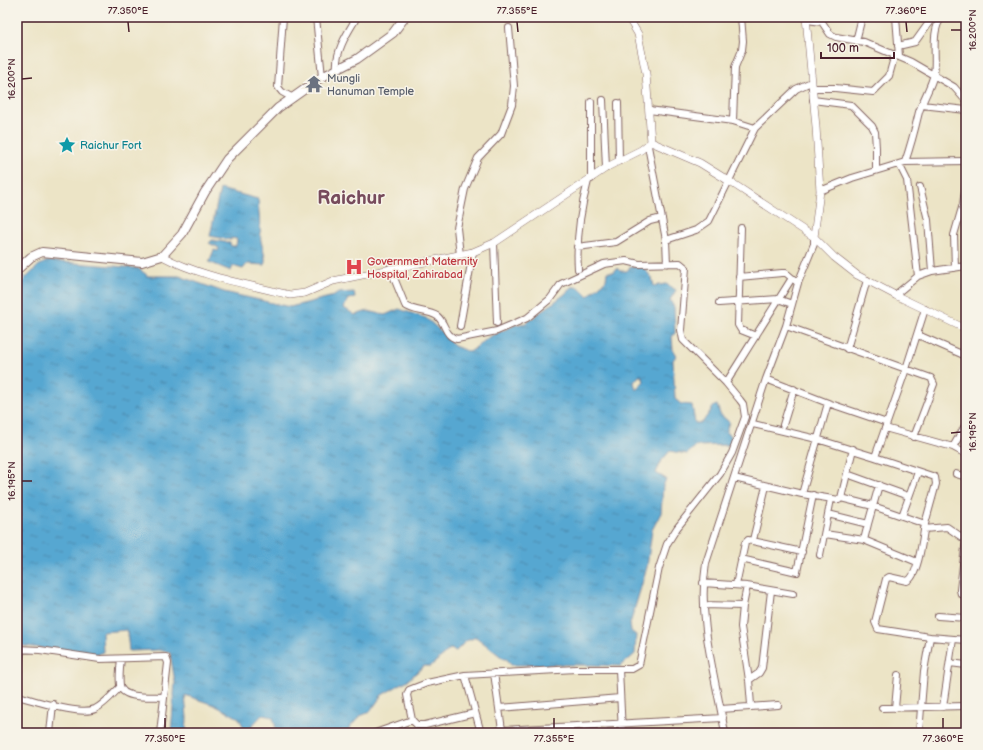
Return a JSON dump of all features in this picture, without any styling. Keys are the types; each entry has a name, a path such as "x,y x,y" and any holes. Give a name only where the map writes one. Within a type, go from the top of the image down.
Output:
{"main road":[{"path":"18,269 31,257 42,252 142,262 162,256 182,234 205,192 227,159 278,108 322,77 357,59 393,33 405,17"}],"street":[{"path":"283,17 278,87 282,92 293,98"},
{"path":"316,17 322,77"},
{"path":"338,69 337,64 342,44 357,17"},
{"path":"628,17 638,34 646,74 650,144 666,240 667,264"},
{"path":"733,121 735,67 742,50 743,41 741,17"},
{"path":"856,41 862,17"},
{"path":"666,240 703,226 709,221 755,128 796,89 812,85 873,92 889,76 897,55 898,46 896,17"},
{"path":"898,46 915,42 933,17"},
{"path":"918,276 907,180 902,163 916,130 922,106 934,75 935,39 937,26 942,17"},
{"path":"725,733 708,640 703,583 706,563 753,424 766,379 786,326 798,283 814,244 820,191 814,100 806,18 822,22 830,34 836,38 864,42 897,55 954,87 966,101"},
{"path":"460,255 457,228 465,189 478,158 501,134 512,105 514,86 509,28"},
{"path":"603,100 606,168"},
{"path":"814,100 851,105 872,126 875,132 876,170"},
{"path":"578,269 577,247 580,212 589,180 591,102"},
{"path":"618,103 619,161"},
{"path":"922,106 966,110"},
{"path":"649,110 733,121 755,128"},
{"path":"162,256 177,264 198,271 290,295 305,293 333,281 473,252 494,243 606,168 650,144 700,163 814,237 834,257 857,275 966,329"},
{"path":"820,191 876,170 902,163 966,161"},
{"path":"955,268 954,235 963,204 966,183"},
{"path":"920,187 928,220 932,271"},
{"path":"577,247 616,242 650,221 662,218"},
{"path":"741,228 738,302 739,328 756,336"},
{"path":"494,243 497,323"},
{"path":"460,326 473,252"},
{"path":"390,268 405,305 437,316 443,322 451,338 456,339 497,331 527,318 550,299 561,284 604,264 626,261 639,264 680,263 686,268 681,330 683,340 726,383 743,404 744,417 739,436 720,474 677,528 667,544 659,568 639,665 632,669 576,669 465,675 427,683 409,690 407,695 412,720 417,724 424,725 475,713"},
{"path":"895,295 918,276 932,271 966,266"},
{"path":"739,277 786,273 798,283"},
{"path":"726,383 792,278"},
{"path":"847,349 867,280"},
{"path":"719,303 778,299 792,304"},
{"path":"875,457 918,335 925,309"},
{"path":"786,326 930,378 934,384 914,437"},
{"path":"918,335 966,356"},
{"path":"766,379 914,437 953,447 966,454"},
{"path":"783,425 794,389"},
{"path":"802,494 828,404"},
{"path":"753,424 853,449 934,477 936,480 918,562 910,580 907,581 889,577 886,579 875,622 878,629 930,637 966,640"},
{"path":"953,447 966,424"},
{"path":"841,498 853,449"},
{"path":"902,516 918,472"},
{"path":"847,474 908,496"},
{"path":"956,474 966,477"},
{"path":"734,478 836,501 841,498 873,506 925,526 947,527 966,540 960,590 961,594 966,595"},
{"path":"864,540 879,485"},
{"path":"754,540 766,486"},
{"path":"741,559 795,573 799,570 813,495"},
{"path":"820,555 832,499"},
{"path":"828,514 868,524"},
{"path":"825,534 864,540 918,562"},
{"path":"736,585 745,543 748,540 754,540 802,552"},
{"path":"703,583 747,586 793,594"},
{"path":"747,586 743,606 742,626 751,705"},
{"path":"749,680 762,668 771,591"},
{"path":"704,605 743,606"},
{"path":"938,616 966,618"},
{"path":"919,733 924,672 930,637"},
{"path":"943,707 953,639"},
{"path":"17,682 19,649 100,659 166,657 168,663 160,733"},
{"path":"120,659 120,686 128,694 164,697"},
{"path":"950,663 966,665"},
{"path":"619,669 622,733"},
{"path":"494,673 502,730"},
{"path":"465,675 481,733"},
{"path":"895,708 898,675"},
{"path":"17,696 74,710 89,711 101,705 120,686"},
{"path":"499,708 620,698"},
{"path":"50,733 53,704"},
{"path":"721,709 751,705 778,704"},
{"path":"882,708 966,706"},
{"path":"487,733 502,730 723,718"},
{"path":"375,733 412,720"}],"water":[{"path":"220,189 258,199 261,241 265,257 265,265 247,264 243,269 233,266 231,271 209,262 214,250 218,251 219,248 209,243 212,240 230,243 231,246 236,246 237,239 231,238 231,240 210,236"},
{"path":"47,261 138,268 148,276 179,276 224,292 290,307 334,296 338,293 354,292 355,298 348,299 344,308 355,315 368,311 385,315 399,309 426,318 445,335 454,346 470,352 489,337 515,325 526,323 565,294 571,287 578,287 588,296 606,280 607,272 614,272 617,268 620,271 627,271 630,267 643,267 652,278 654,286 666,284 676,290 670,300 674,307 675,333 672,337 673,350 676,356 673,360 675,399 681,404 692,405 695,423 702,423 714,406 717,405 720,414 730,423 727,427 727,433 734,439 729,445 696,446 687,454 670,451 662,460 656,473 666,479 663,486 661,513 652,530 647,567 630,624 631,631 636,635 635,654 621,666 511,665 507,659 504,659 476,637 466,641 456,651 450,649 431,666 424,666 408,680 382,695 370,712 360,716 345,733 277,733 273,717 262,715 246,732 239,718 214,705 185,695 187,718 186,733 171,733 175,682 170,653 159,650 129,651 127,630 102,632 103,652 95,655 17,645 17,287 38,266","holes":["639,376 642,376 644,381 636,390 634,382"]}],"waterway":[{"path":"19,273 27,279"}],"place":[{"name":"Mungli Hanuman Temple","path":"314,84"},
{"name":"Raichur Fort","path":"67,145"},
{"name":"Government Maternity Hospital, Zahirabad","path":"354,267"}],"district":[{"name":"Raichur","path":"351,197"}]}
